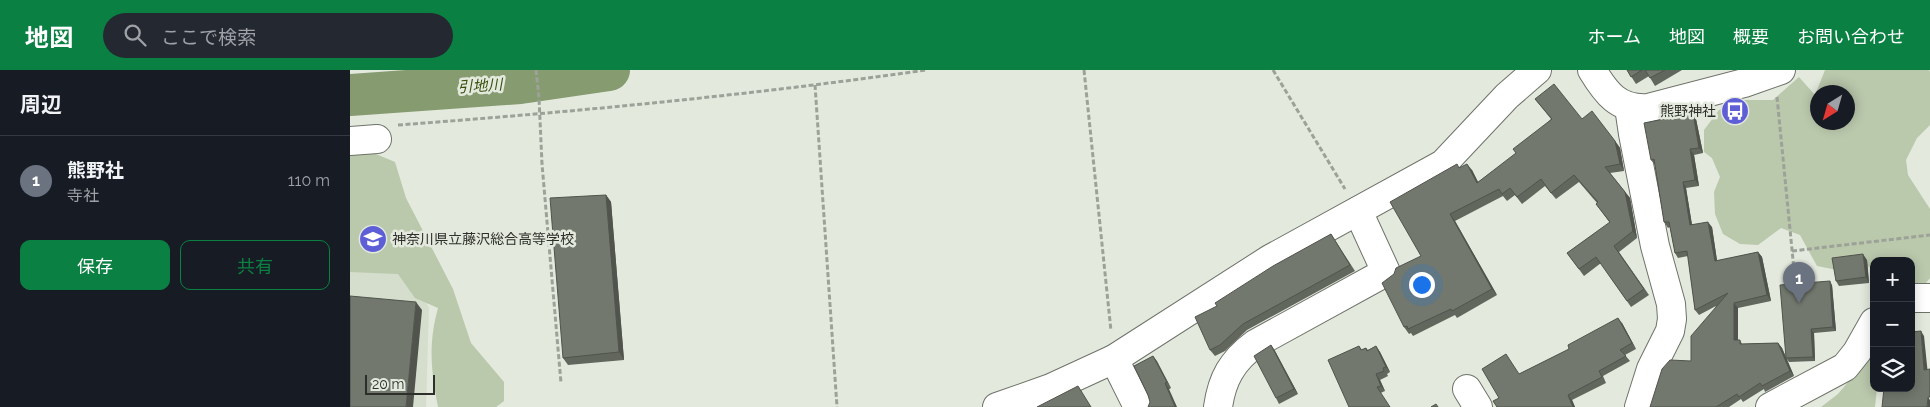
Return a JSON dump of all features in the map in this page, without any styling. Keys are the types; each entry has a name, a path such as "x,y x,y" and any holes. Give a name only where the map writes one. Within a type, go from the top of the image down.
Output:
{"street":[{"path":"997,407 1051,388 1114,359 1270,259 1443,164 1507,96 1537,70"},
{"path":"1592,70 1603,88 1617,101 1629,107 1648,108 1778,72"},
{"path":"1629,107 1655,246 1671,304 1672,318 1670,331 1651,369 1639,407"},
{"path":"350,142 377,139"},
{"path":"1218,407 1225,377 1243,353 1254,344 1386,272 1358,211"},
{"path":"1915,298 1930,298"},
{"path":"1770,407 1845,367 1857,352 1870,329"},
{"path":"1114,359 1138,407"}],"path":[{"path":"536,70 542,164 561,383"},
{"path":"377,139 389,126 540,114 815,85 926,70"},
{"path":"1084,70 1114,359"},
{"path":"1273,70 1358,211"},
{"path":"1778,72 1794,270"},
{"path":"815,85 836,407"},
{"path":"1792,251 1930,235"}],"shaded area":[{"path":"1825,70 1929,70 1930,125 1917,138 1906,160 1908,175 1930,209 1930,278 1926,283 1915,287 1915,257 1870,257 1870,267 1858,266 1847,272 1817,266 1800,235 1781,228 1758,245 1740,244 1723,234 1715,214 1714,192 1720,177 1712,158 1704,152 1704,130 1719,110 1743,100 1773,100 1799,77 1810,89 1810,130 1855,130 1855,85 1819,85"},
{"path":"371,152 395,162 406,198 453,289 471,343 504,382 504,401 496,407 438,407 432,346 438,308 415,298 398,274 350,272 350,153"},
{"name":"神奈川県立藤沢総合高等学校","path":"350,170 363,170 429,308 426,407 350,407"},
{"path":"1870,350 1870,392 1877,392 1875,407 1821,407 1838,394 1849,381 1859,362"}],"building":[{"path":"1627,70 1642,70 1631,77"},
{"path":"1645,70 1665,70 1650,78"},
{"path":"1554,84 1582,119 1592,111 1615,141 1620,164 1605,167 1625,192 1633,231 1614,246 1644,289 1627,301 1596,257 1579,269 1567,253 1610,222 1596,204 1598,202 1574,175 1551,193 1541,179 1517,197 1510,188 1502,194 1499,189 1450,214 1492,289 1452,311 1451,309 1408,329 1407,326 1404,327 1382,283 1394,274 1396,268 1421,256 1390,202 1457,164 1459,168 1467,164 1477,183 1516,153 1513,149 1552,119 1535,99"},
{"path":"1693,113 1699,148 1690,149 1695,180 1683,182 1690,225 1708,222 1715,261 1758,252 1767,295 1734,303 1734,340 1740,340 1740,344 1778,343 1790,371 1762,386 1760,383 1739,397 1737,394 1716,407 1650,407 1662,369 1670,360 1691,361 1691,336 1728,293 1695,310 1687,251 1675,253 1669,222 1664,222 1654,159 1651,160 1644,123"},
{"path":"606,195 619,352 563,358 550,198"},
{"path":"1331,234 1350,265 1243,324 1220,345 1210,350 1195,317 1217,306 1215,303 1273,266"},
{"path":"1863,254 1866,277 1836,281 1832,258"},
{"path":"1830,281 1833,327 1811,329 1813,357 1786,358 1780,285"},
{"path":"350,296 416,302 406,407 350,407"},
{"path":"1618,318 1632,343 1620,350 1626,356 1599,371 1602,377 1568,395 1573,407 1497,407 1493,401 1499,398 1482,369 1506,354 1519,374 1569,349 1568,345"},
{"path":"1921,331 1924,370 1930,369 1930,397 1928,397 1927,407 1882,407 1884,392 1915,392 1915,332"},
{"path":"1271,345 1294,389 1276,398 1254,356"},
{"path":"1359,346 1361,350 1366,348 1367,351 1376,346 1386,367 1383,368 1384,371 1376,374 1381,386 1377,387 1390,407 1349,407 1328,360"},
{"path":"1153,356 1167,382 1165,383 1175,407 1148,407 1150,402 1148,395 1134,366"},
{"path":"1078,386 1091,407 1037,407"}],"waterway":[{"name":"引地川","path":"350,95 520,83 609,70"}],"place":[{"name":"熊野神社","path":"1735,111"},
{"name":"神奈川県立藤沢総合高等学校","path":"373,239"},
{"name":"熊野社","path":"1799,303"}]}
